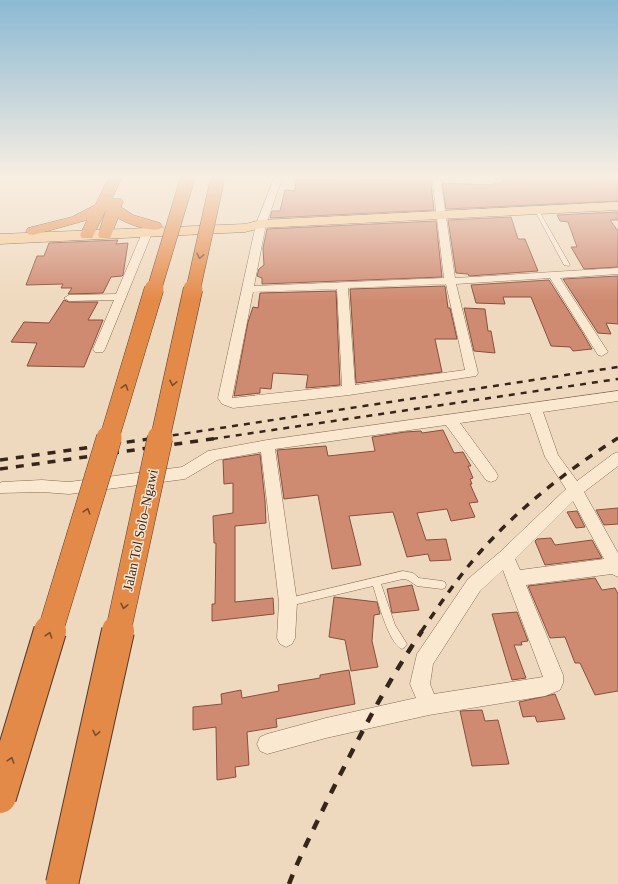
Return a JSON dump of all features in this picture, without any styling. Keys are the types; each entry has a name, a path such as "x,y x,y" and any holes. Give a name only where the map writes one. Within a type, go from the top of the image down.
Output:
{"highway":[{"path":"13,235 83,217"},
{"path":"88,232 99,217"},
{"path":"106,232 107,217"},
{"path":"127,217 151,230"},
{"path":"0,797 176,217"},
{"name":"Jalan Tol Solo–Ngawi","path":"62,884 209,217"}],"main road":[{"path":"13,235 245,228 261,224 395,217"}],"street":[{"path":"264,217 225,398 227,401 233,403 349,390 472,373 450,281 440,217"},
{"path":"99,349 119,297 151,230"},
{"path":"248,289 450,281 618,272"},
{"path":"553,275 602,352"},
{"path":"342,285 349,390"},
{"path":"69,298 119,297"},
{"path":"1,490 42,486 69,488 185,474 213,455 267,445 618,396"},
{"path":"514,578 617,567 574,490 552,457 535,408"},
{"path":"450,420 491,476"},
{"path":"267,445 288,602 286,638"},
{"path":"429,706 420,684 424,661 474,585 506,557 574,490 618,458"},
{"path":"267,744 326,728 429,706 545,686 553,683 553,675 506,557"}],"lane":[{"path":"540,217 567,265"},
{"path":"288,602 403,575 410,576 417,582 442,585"},
{"path":"376,581 392,627 402,644"}],"building":[{"path":"511,217 518,239 525,239 538,271 469,276 468,274 456,273 448,220"},
{"path":"558,217 618,217 618,220 610,220 618,231 618,267 584,269 571,247 577,247 568,222 560,221"},
{"path":"436,221 442,277 262,284 262,278 257,276 259,269 264,265 263,248 267,229"},
{"path":"118,240 116,244 128,243 123,275 111,277 103,293 68,294 72,288 61,288 63,284 26,285 37,256 44,256 49,243"},
{"path":"618,276 618,324 606,323 611,334 598,333 563,279"},
{"path":"549,280 592,349 573,351 570,347 551,346 531,297 503,297 505,304 476,303 471,285"},
{"path":"445,286 448,308 450,308 457,339 435,339 442,372 356,383 350,289"},
{"path":"336,291 340,385 306,388 308,375 273,373 271,389 260,388 260,393 234,396 248,322 253,307 258,308 260,293"},
{"path":"64,300 69,302 98,302 88,320 103,320 84,367 27,366 37,343 11,342 24,322 49,323"},
{"path":"464,308 485,309 488,331 491,331 495,353 474,351"},
{"path":"443,430 454,453 463,452 471,466 468,466 473,478 470,479 472,484 470,484 478,502 469,503 475,517 451,521 447,509 417,513 426,540 446,539 451,560 430,561 428,554 407,557 393,512 349,516 361,565 332,569 318,495 284,499 277,450 326,446 328,456 375,451 372,437 405,432 421,431 422,433"},
{"path":"260,454 266,523 235,526 235,602 273,598 274,614 212,621 212,604 215,604 216,543 214,543 213,516 233,513 233,483 224,484 223,460"},
{"path":"618,508 618,524 604,525 596,510"},
{"path":"577,511 585,527 576,528 567,512"},
{"path":"551,538 555,545 592,540 602,558 545,565 535,541 537,539"},
{"path":"595,578 602,590 615,588 618,594 618,691 595,695 580,663 575,663 565,637 550,638 528,586"},
{"path":"412,585 419,610 392,613 387,589"},
{"path":"334,597 377,602 380,614 374,615 372,641 378,667 351,671 345,640 329,637"},
{"path":"517,612 528,641 521,642 522,645 514,645 526,678 512,680 492,614"},
{"path":"349,670 355,704 276,719 277,727 247,732 249,765 235,767 236,777 217,780 216,727 193,730 193,707 222,704 221,694 241,690 242,698 279,691 278,685 320,678 320,675"},
{"path":"555,694 565,719 537,722 535,716 523,717 519,702"},
{"path":"482,710 485,721 498,720 509,764 472,766 460,711"}],"railway":[{"path":"150,439 618,367"},
{"path":"213,439 618,379"},
{"path":"150,439 156,438"},
{"path":"213,439 219,438"},
{"path":"421,632 465,570 512,519 563,476 618,438"},
{"path":"0,460 150,439"},
{"path":"0,469 213,439"},
{"path":"289,884 307,842 360,736 383,693 408,651 422,631"}]}
